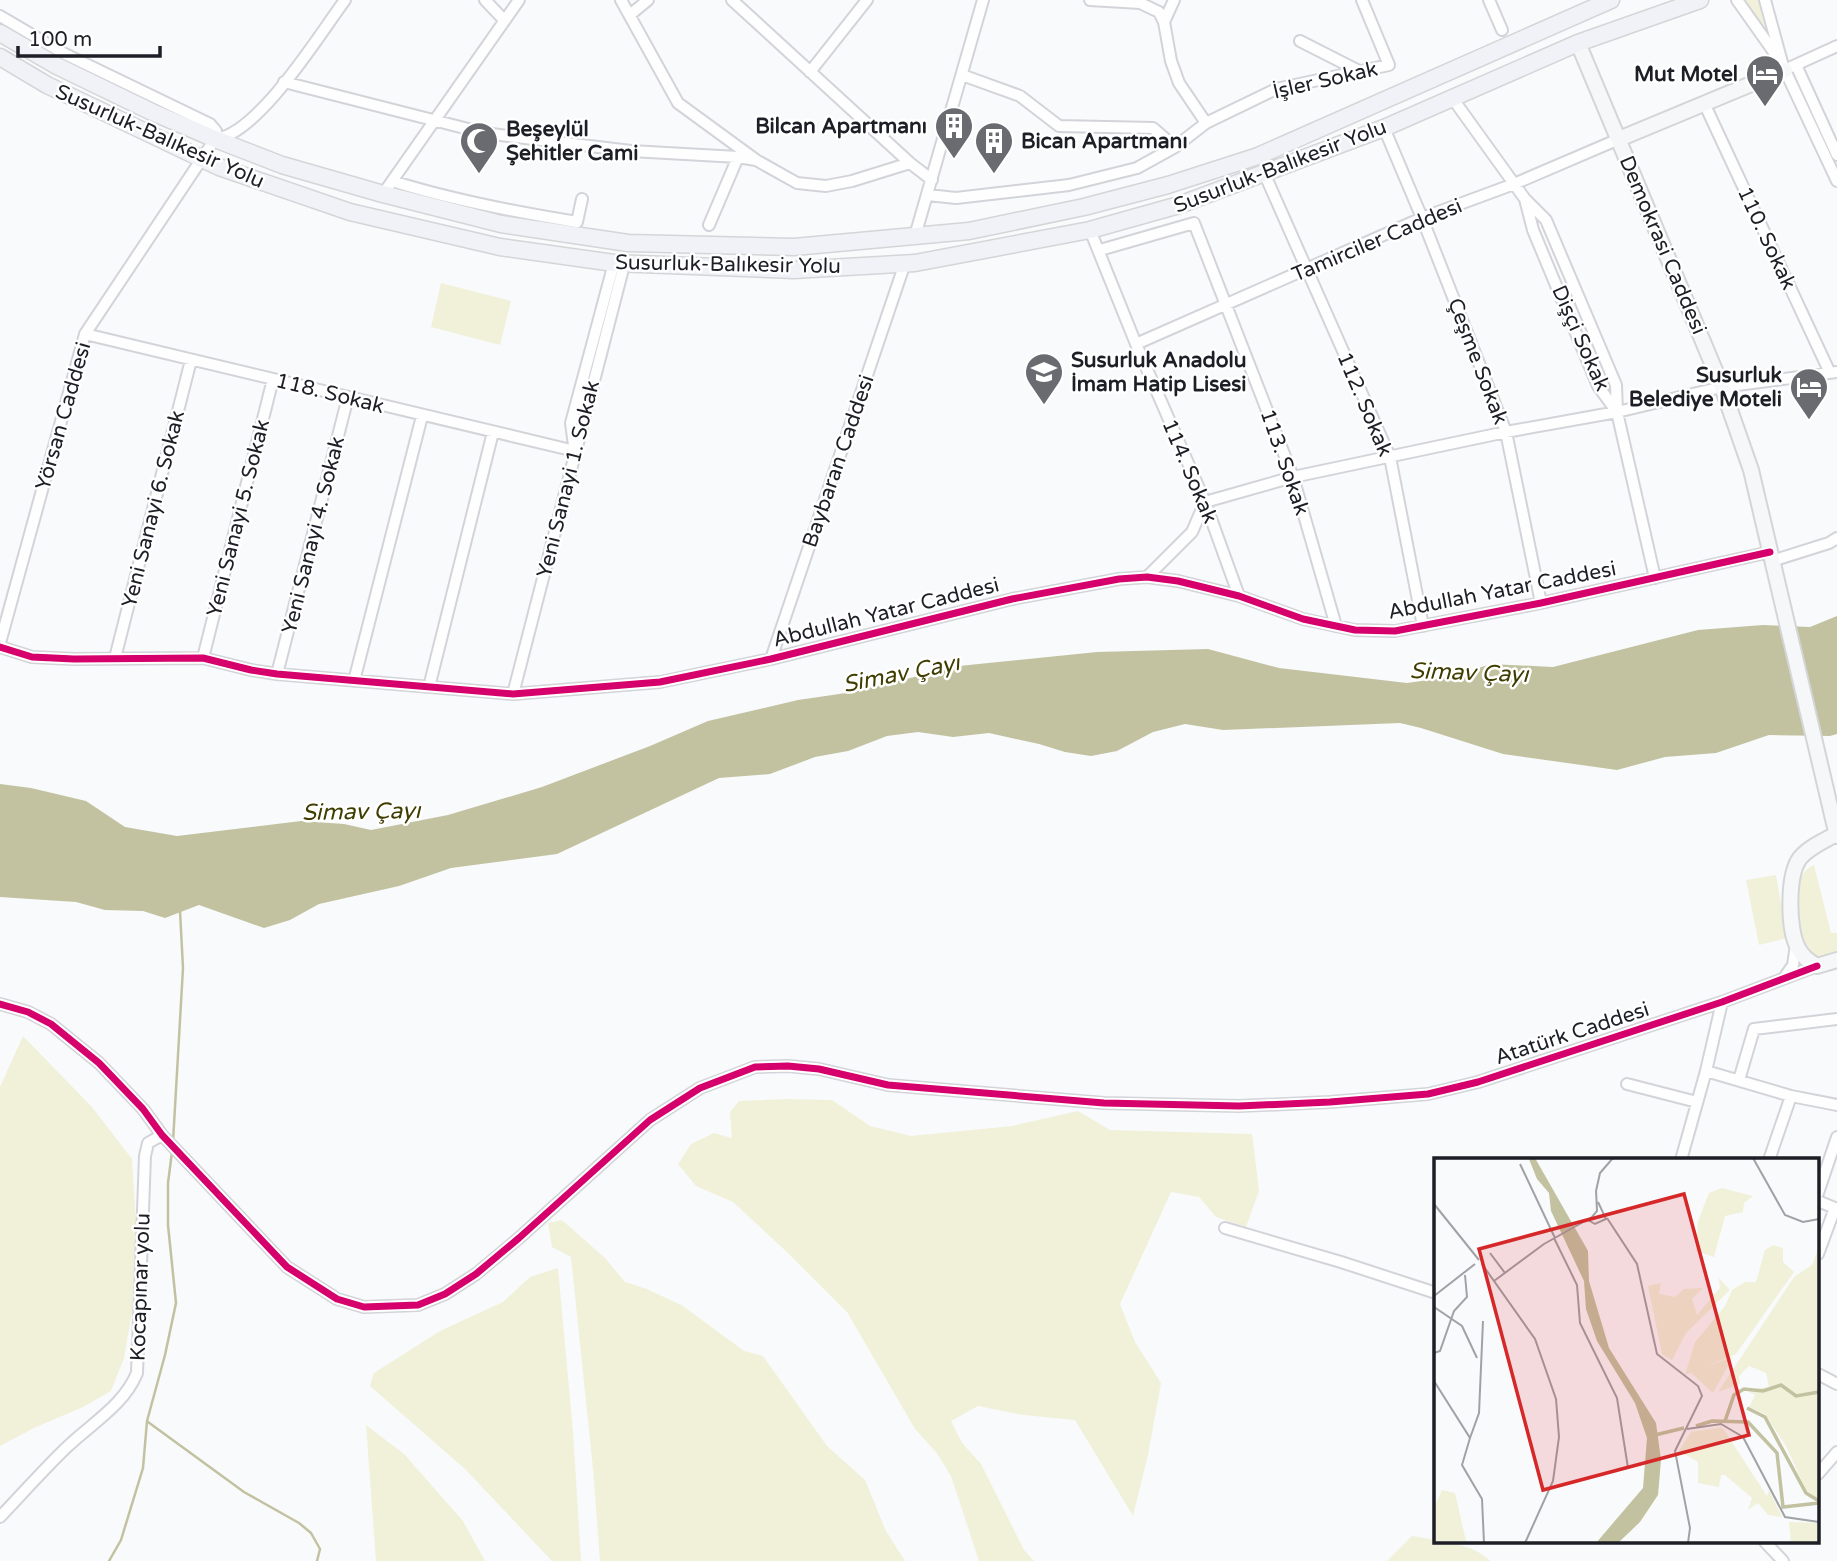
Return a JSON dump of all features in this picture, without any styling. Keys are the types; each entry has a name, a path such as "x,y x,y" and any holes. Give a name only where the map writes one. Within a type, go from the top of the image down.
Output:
{"highway":[{"name":"Susurluk-Balıkesir Yolu","path":"0,33 57,66 152,112 213,131 282,165 330,179 387,187 501,224 628,243 793,247 969,231 1084,207 1168,185 1258,156 1611,0"},
{"name":"Susurluk-Balıkesir Yolu","path":"0,57 47,85 219,167 350,212 500,247 619,264 794,270 905,263 1090,230 1179,205 1384,128 1578,43 1700,0"},
{"path":"219,167 209,156 213,149 221,149 298,177 330,179"}],"main road":[{"name":"Demokrasi Caddesi","path":"1578,43 1722,387 1751,470 1837,835"},
{"path":"1619,139 1788,67"},
{"path":"1817,966 1805,960 1796,946 1790,899 1793,875 1799,859 1811,848 1837,835"},
{"name":"Atatürk Caddesi","path":"1817,966 1837,960"}],"street":[{"path":"0,16 63,53 213,131 240,129 261,110 345,0"},
{"path":"485,0 504,20"},
{"path":"387,187 519,0"},
{"path":"621,0 678,103 757,160 797,183 826,186 910,163"},
{"path":"631,14 648,0"},
{"path":"732,0 932,180"},
{"path":"915,236 983,0"},
{"path":"1090,0 1140,3 1159,12 1164,22 1171,61 1180,83 1206,122"},
{"path":"1164,22 1174,0"},
{"name":"İşler Sokak","path":"928,195 956,198 1069,185 1137,168 1175,147 1206,122 1276,89 1389,65 1362,0"},
{"path":"1489,0 1502,30"},
{"path":"1737,0 1788,67 1837,155"},
{"path":"1765,0 1788,67 1837,181"},
{"path":"810,72 864,1"},
{"path":"1300,41 1359,71"},
{"path":"1788,67 1837,46"},
{"path":"962,75 1020,96 1059,126 1153,128 1175,147"},
{"path":"284,82 484,134 631,151 757,160"},
{"path":"1453,99 1525,199"},
{"name":"110. Sokak","path":"1704,103 1834,373"},
{"name":"Çeşme Sokak","path":"1384,128 1506,432 1541,603"},
{"path":"213,131 240,129"},
{"name":"Yörsan Caddesi","path":"0,645 85,334 201,159 213,131"},
{"path":"717,156 724,137"},
{"name":"Tamirciler Caddesi","path":"1136,344 1422,218 1514,184 1619,139"},
{"path":"709,225 738,157"},
{"name":"112. Sokak","path":"1265,174 1390,457 1423,626"},
{"path":"387,187 420,190 577,222 582,199"},
{"name":"Dişçi Sokak","path":"1525,199 1533,230 1598,386 1617,412"},
{"name":"Dişçi Sokak","path":"1525,199 1546,219 1616,385 1617,412"},
{"name":"113. Sokak","path":"1100,250 1194,223 1293,477 1336,626"},
{"name":"114. Sokak","path":"1090,230 1205,502 1239,596"},
{"name":"Baybaran Caddesi","path":"771,659 905,263"},
{"name":"Yeni Sanayi 1. Sokak","path":"513,695 575,451 571,423 619,264"},
{"name":"118. Sokak","path":"85,334 575,451"},
{"name":"Yeni Sanayi 6. Sokak","path":"115,658 191,360"},
{"path":"1147,578 1192,532 1205,502 1293,477 1506,432 1617,412 1722,387 1834,373"},
{"name":"Yeni Sanayi 5. Sokak","path":"203,658 273,379"},
{"name":"Yeni Sanayi 4. Sokak","path":"277,674 348,397"},
{"path":"1617,412 1655,578"},
{"path":"354,681 422,416"},
{"path":"429,687 493,432"},
{"name":"Abdullah Yatar Caddesi","path":"0,645 32,657 203,658 277,674 513,695 660,682 771,659 1012,599 1119,579 1178,581 1239,596 1303,619 1354,630 1395,631 1655,578 1772,561 1837,538"},
{"path":"1784,978 1793,965 1796,946"},
{"name":"Atatürk Caddesi","path":"0,1004 29,1012 51,1024 99,1063 162,1135 287,1267 337,1299 364,1307 418,1305 445,1294 476,1274 650,1120 700,1088 755,1067 819,1069 900,1086 1104,1103 1239,1106 1428,1094 1478,1082 1722,1002 1817,966"},
{"path":"1682,1158 1722,1002"},
{"path":"1739,1080 1754,1029 1837,1019"},
{"path":"1706,1071 1791,1096 1837,1105"},
{"path":"1627,1084 1697,1102"},
{"path":"1770,1158 1791,1096"},
{"name":"Kocapınar yolu","path":"0,1517 68,1446 120,1401 131,1388 137,1373 145,1156 148,1143 162,1135"},
{"path":"1820,1187 1837,1137"},
{"path":"1820,1202 1836,1209 1820,1249"},
{"path":"1225,1228 1434,1292"},
{"path":"1820,1375 1837,1383"},
{"path":"1820,1472 1837,1452"},
{"path":"1767,1544 1783,1561"}],"shaded area":[{"path":"1759,0 1766,33 1742,1"},
{"path":"441,283 511,301 500,345 431,327"},
{"path":"1814,865 1831,933 1837,933 1837,955 1820,960 1803,949 1797,915 1800,880 1805,871"},
{"path":"1776,875 1787,938 1759,945 1746,880"},
{"path":"23,1036 92,1107 132,1159 136,1223 132,1312 124,1358 111,1391 0,1446 0,1087"},
{"path":"832,1100 870,1126 911,1136 1012,1126 1078,1111 1110,1130 1252,1134 1259,1191 1246,1227 1216,1217 1199,1197 1171,1192 1120,1304 1135,1342 1161,1383 1148,1455 1133,1516 1075,1420 1023,1415 978,1406 951,1421 962,1443 981,1464 1024,1550 1034,1561 979,1561 951,1476 936,1452 915,1429 847,1312 733,1202 696,1186 678,1164 691,1144 714,1133 732,1138 730,1112 739,1101"},
{"path":"562,1220 605,1258 625,1282 683,1306 744,1351 763,1356 827,1446 865,1480 886,1531 905,1561 600,1561 571,1257 552,1247 548,1223"},
{"path":"558,1268 573,1432 581,1561 552,1561 465,1469 370,1386 374,1373 440,1331 503,1302 530,1277"},
{"path":"366,1425 404,1454 463,1521 485,1561 376,1561"},
{"path":"1412,1536 1434,1540 1434,1544 1465,1547 1490,1561 1387,1561"}],"water":[{"name":"Simav Çayı","path":"1837,616 1837,734 1769,735 1716,753 1665,757 1617,770 1503,754 1400,723 1223,730 1185,724 1153,732 1117,751 1091,756 989,733 953,737 918,732 887,736 848,751 815,757 770,774 719,778 557,854 451,868 399,886 319,904 290,920 264,928 199,905 165,918 143,911 105,910 76,902 0,897 0,784 86,801 125,827 177,836 301,821 344,824 371,830 448,815 542,787 708,721 798,700 853,692 959,666 1097,652 1208,649 1279,668 1407,683 1450,677 1491,664 1553,667 1698,630 1763,625 1810,627"}],"waterway":[{"path":"173,1142 183,968 180,911"},
{"path":"109,1561 121,1540 143,1468 147,1421 176,1303 168,1225 168,1183 172,1152"},
{"path":"148,1422 244,1492 299,1523 311,1533 320,1549 317,1561"}],"cycle path":[{"path":"0,647 32,657 203,658 277,674 513,694 660,682 771,659 1012,599 1119,579 1147,577 1178,581 1239,596 1303,619 1355,630 1395,631 1541,603 1770,552"},
{"path":"0,1004 28,1012 51,1024 99,1063 143,1109 162,1135 287,1267 337,1299 364,1307 418,1305 445,1294 476,1274 519,1238 650,1120 700,1088 755,1067 819,1069 888,1085 1104,1103 1239,1106 1428,1094 1478,1082 1722,1002 1817,966"}],"place":[{"name":"Mut Motel","path":"1765,108"},
{"name":"Bilcan Apartmanı","path":"954,160"},
{"name":"Beşeylül Şehitler Cami","path":"479,175"},
{"name":"Bican Apartmanı","path":"994,175"},
{"name":"Susurluk Anadolu İmam Hatip Lisesi","path":"1044,406"},
{"name":"Susurluk Belediye Moteli","path":"1809,421"}]}
